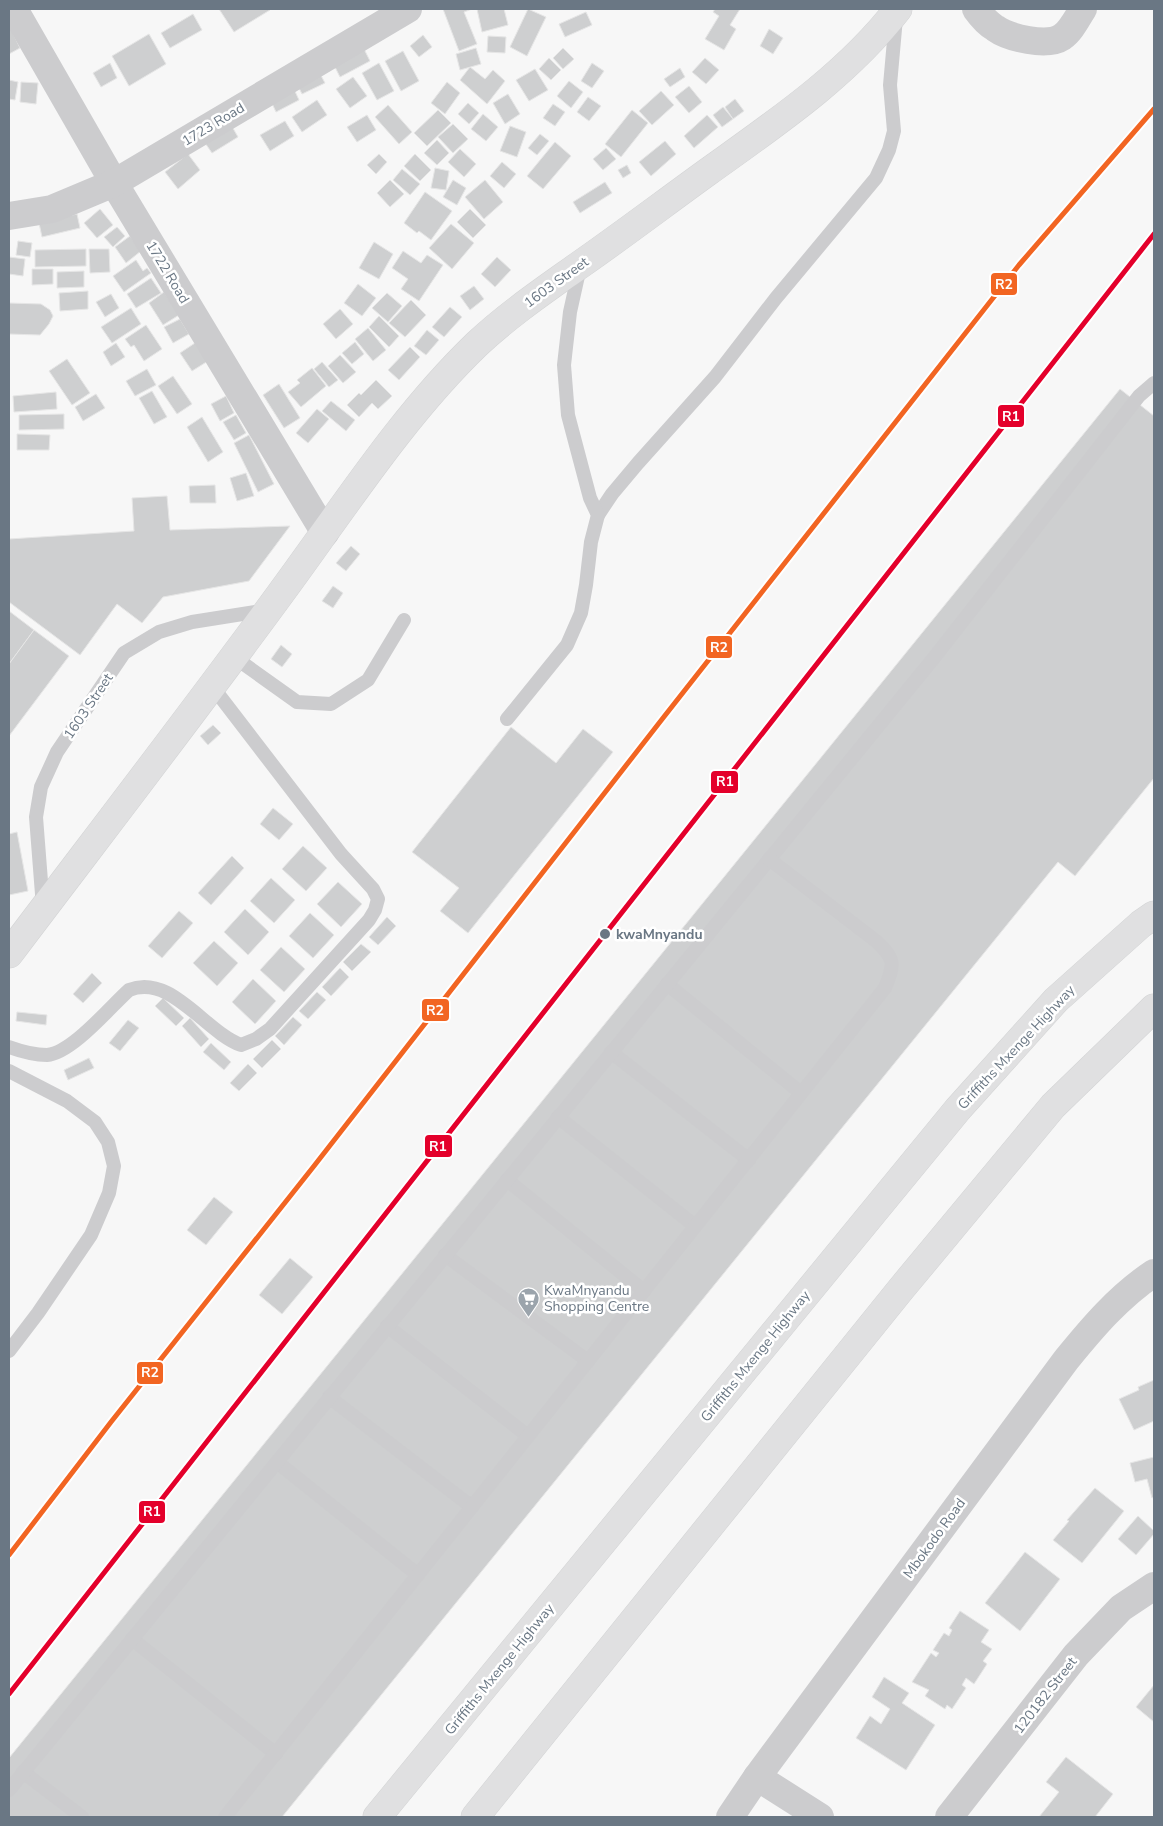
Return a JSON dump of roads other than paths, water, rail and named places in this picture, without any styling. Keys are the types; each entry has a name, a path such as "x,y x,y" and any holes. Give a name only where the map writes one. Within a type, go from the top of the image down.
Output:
{"street":[{"name":"1722 Road","path":"14,9 114,183 325,533"},
{"name":"1723 Road","path":"9,216 52,209 114,183 408,9"},
{"path":"976,9 986,21 1003,32 1029,40 1052,41 1063,37 1083,9"},
{"name":"1603 Street","path":"9,954 234,657 402,427 440,381 480,341 546,287 581,264 779,120 842,69 897,10"},
{"name":"Griffiths Mxenge Highway","path":"377,1817 958,1109 1056,1000 1141,924 1154,915"},
{"path":"475,1817 901,1289 1054,1106 1154,1008"},
{"name":"Mbokodo Road","path":"730,1817 1066,1360 1103,1316 1140,1283 1154,1274"},
{"name":"120182 Street","path":"949,1817 1076,1655 1121,1608 1154,1586"},
{"path":"757,1778 820,1817"}],"lane":[{"path":"507,720 567,645 571,637 581,613 591,542 598,515 612,494 715,377 776,298 876,178 889,150 894,131 890,85 897,10"},
{"path":"581,264 570,312 564,365 568,415 590,498 598,515"},
{"path":"9,1790 933,659 1139,396 1154,383"},
{"name":"1603 Street","path":"43,908 36,817 42,787 57,752 124,653 159,632 192,622 269,610"},
{"path":"234,657 297,702 331,704 368,680 404,620"},
{"path":"9,1047 19,1051 47,1055 62,1050 76,1042 129,990 138,986 156,988 168,993 229,1041 241,1046 256,1039 270,1029 369,920 375,910 378,899 373,889 342,854 212,686"},
{"path":"225,1817 885,988 892,968 889,954 876,941 769,859"},
{"path":"666,984 801,1093"},
{"path":"611,1052 749,1160"},
{"path":"9,1071 67,1101 94,1122 108,1142 114,1166 109,1193 91,1235 38,1313 9,1351"},
{"path":"558,1117 695,1226"},
{"path":"507,1180 644,1291"},
{"path":"445,1255 588,1362"},
{"path":"387,1326 528,1436"},
{"path":"329,1397 472,1507"},
{"path":"277,1462 418,1575"},
{"path":"132,1639 276,1754"},
{"path":"23,1772 82,1817"}],"place":[{"name":"kwaMnyandu","path":"605,934"},
{"name":"KwaMnyandu Shopping Centre","path":"528,1317"}]}
